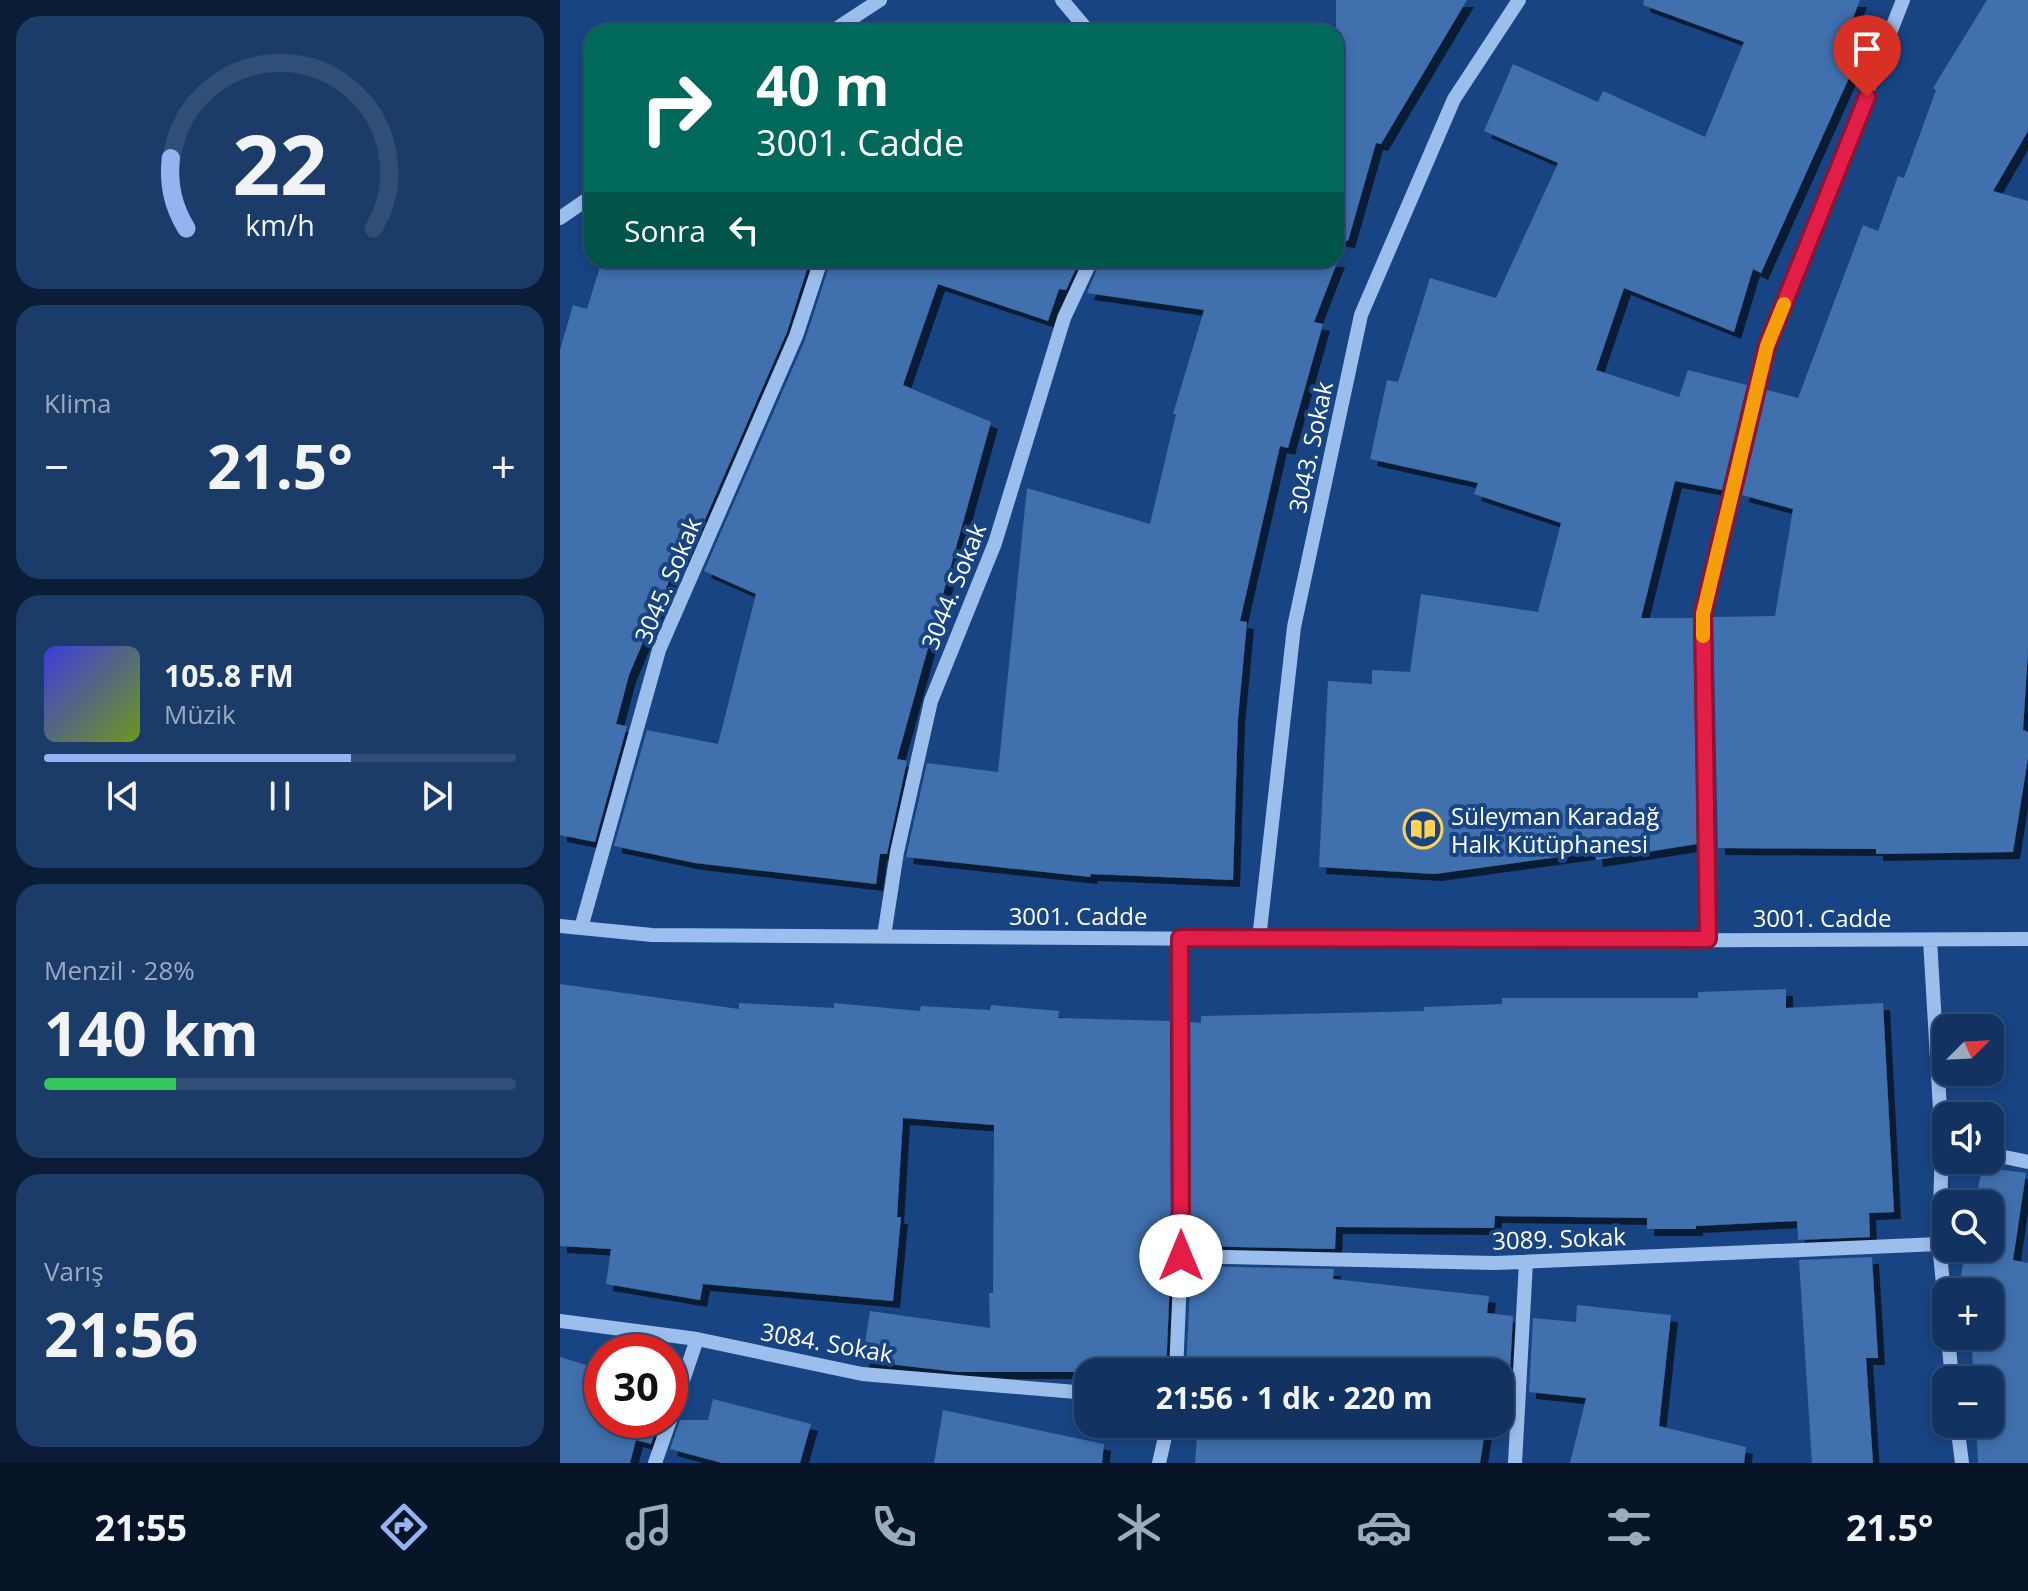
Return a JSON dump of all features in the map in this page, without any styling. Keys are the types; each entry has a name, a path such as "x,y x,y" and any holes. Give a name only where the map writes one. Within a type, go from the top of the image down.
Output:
{"street":[{"path":"855,24 880,0"},
{"path":"1062,0 1082,24"},
{"name":"3043. Sokak","path":"1259,939 1294,627 1361,315 1454,99 1519,0"},
{"path":"1708,939 1703,614 1767,346 1903,0"},
{"path":"560,218 584,202"},
{"name":"3045. Sokak","path":"581,928 659,650 796,336 818,268"},
{"name":"3044. Sokak","path":"884,936 897,852 931,701 995,543 1064,318 1087,268"},
{"name":"3001. Cadde","path":"560,926 652,935 2028,939"},
{"path":"1177,1358 1181,1256 1180,938"},
{"path":"1930,940 1941,1102"},
{"path":"2004,1157 2028,1162"},
{"name":"3089. Sokak","path":"1181,1256 1526,1262 1932,1244"},
{"path":"1515,1463 1526,1262"},
{"name":"3084. Sokak","path":"560,1321 697,1339 862,1374 1074,1392"},
{"path":"688,1366 697,1339"},
{"path":"655,1463 664,1438"},
{"path":"1159,1463 1165,1438"},
{"path":"1959,1438 1962,1463"}],"building":[{"path":"1336,0 1467,0 1381,144 1376,143 1348,241 1344,240 1344,24 1336,24"},
{"path":"1644,0 1860,0 1844,41 1862,49 1761,273 1753,269 1734,332 1624,288 1596,370 1679,397 1688,370 1747,385 1722,490 1675,481 1641,618 1693,618 1697,844 1596,860 1595,852 1435,874 1319,867 1328,681 1372,684 1372,670 1410,672 1421,594 1538,612 1561,523 1474,494 1478,483 1370,459 1387,380 1398,382 1430,278 1496,298 1558,163 1484,131 1513,64 1598,102 1603,91 1705,137 1744,42 1643,5"},
{"path":"1987,0 2028,0 2028,131 1993,191 2028,201 2028,651 2023,730 2028,732 2028,758 2013,852 1876,854 1876,849 1718,848 1713,617 1775,616 1793,509 1742,495 1767,390 1798,398 1863,225 1878,231 1898,176 1904,178 1936,90 1933,88"},
{"path":"600,268 807,268 787,332 686,563 678,560 629,675 616,724 627,726 595,842 560,835 560,350 573,305 587,309"},
{"path":"828,268 1076,268 1066,290 1059,289 1048,321 938,284 903,385 991,422 897,759 907,761 887,854 880,854 876,884 695,863 614,846 647,730 718,744 756,594 704,571 805,340"},
{"path":"1098,268 1335,268 1314,322 1323,324 1288,448 1280,446 1240,621 1247,622 1238,718 1233,880 1091,874 1090,877 906,857 927,763 998,772 1027,488 1150,524 1176,414 1173,414 1204,310 1087,293"},
{"path":"560,984 739,1009 739,1003 834,1008 834,1003 920,1011 921,1006 990,1010 991,1005 1059,1011 1058,1018 1170,1021 1171,1256 1167,1358 1074,1358 1074,1372 958,1372 862,1361 870,1311 990,1328 994,1125 903,1118 897,1217 901,1217 893,1301 703,1284 700,1300 606,1284 611,1249 560,1246"},
{"path":"1786,989 1786,1008 1883,1003 1894,1212 1869,1213 1870,1237 1798,1240 1797,1221 1696,1226 1696,1229 1647,1229 1647,1218 1495,1216 1494,1228 1336,1227 1335,1249 1191,1246 1190,1022 1201,1023 1201,1016 1424,1011 1424,1007 1502,1004 1502,998 1698,998 1698,992"},
{"path":"2004,1170 2026,1173 2013,1260 2028,1263 2028,1463 1978,1463 1977,1438 2004,1438 2004,1366 1973,1366 1972,1350 2004,1350 2004,1278 1961,1278 1963,1262 2004,1262 2004,1190 1978,1190 1981,1174 2004,1174"},
{"path":"1872,1257 1878,1358 1866,1358 1873,1463 1812,1463 1799,1260"},
{"path":"1191,1266 1334,1269 1333,1279 1489,1296 1487,1313 1513,1316 1511,1358 1187,1358"},
{"path":"1577,1305 1671,1315 1659,1426 1746,1447 1744,1463 1570,1463 1586,1398 1529,1392 1533,1318 1576,1322"},
{"path":"560,1357 584,1364 584,1438 653,1438 651,1444 636,1440 630,1463 560,1463"},
{"path":"713,1399 811,1424 800,1463 722,1463 670,1449 674,1438 688,1438 688,1420 708,1420"},
{"path":"943,1410 1104,1444 1102,1463 934,1463"},
{"path":"1197,1438 1484,1438 1480,1463 1195,1463"}],"slow traffic":[{"path":"1703,636 1703,614 1767,346 1784,304"}],"place":[{"name":"Süleyman Karadağ Halk Kütüphanesi","path":"1423,829"}],"route":[{"path":"1181,1256 1180,938 1708,939 1703,614 1767,346 1867,97"}]}
